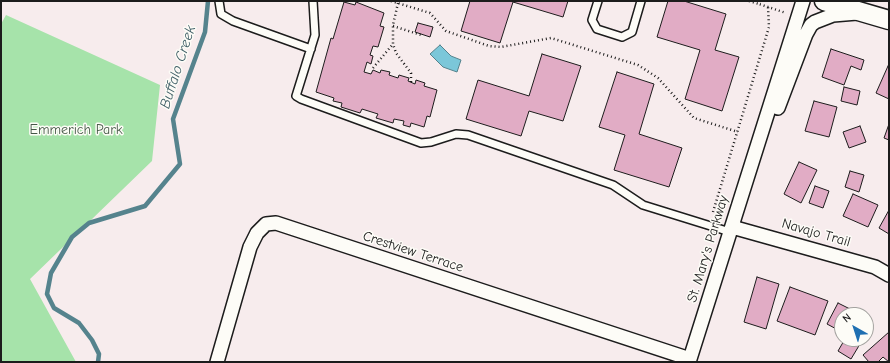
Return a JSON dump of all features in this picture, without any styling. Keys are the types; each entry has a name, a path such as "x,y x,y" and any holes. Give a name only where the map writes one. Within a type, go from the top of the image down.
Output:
{"main road":[{"path":"824,1 889,20"}],"street":[{"name":"St. Mary's Parkway","path":"690,361 803,1"},
{"name":"St. Mary's Parkway","path":"757,146 767,136 806,34 811,25 833,15 864,12"},
{"name":"Crestview Terrace","path":"216,362 250,247 257,232 266,224 276,223 690,361"},
{"name":"Navajo Trail","path":"731,230 875,267 889,275"}],"lane":[{"path":"219,1 221,14 233,20 311,49"},
{"path":"313,1 315,35 296,96 305,101 421,143 431,142 456,134 468,136 613,185 643,205 731,230"},
{"path":"598,1 592,20 597,29 622,36 632,32 641,1"}],"path":[{"path":"391,1 430,14 446,31 489,46 501,47 551,38 638,65 658,78 694,118 738,132"},
{"path":"749,1 798,16"},
{"path":"398,3 393,26 393,44 396,53 411,72 411,82"},
{"path":"713,212 769,27 768,7"},
{"path":"393,26 421,35"},
{"path":"373,68 393,44"}],"green space":[{"name":"Emmerich Park","path":"6,15 160,85 152,161 30,279 76,362 1,362 1,24"}],"water":[{"path":"440,45 451,56 461,60 457,72 443,67 430,54"}],"building":[{"path":"470,1 568,1 563,17 513,2 500,43 461,31"},
{"path":"668,1 684,1 726,14 715,50 739,57 722,111 685,99 700,50 657,37"},
{"path":"344,2 355,5 356,2 384,13 380,26 384,27 378,47 373,46 370,55 373,56 371,64 367,62 364,72 371,74 373,70 380,73 381,70 390,72 389,75 398,78 399,75 409,78 408,81 415,84 416,80 425,83 424,86 437,90 430,117 427,116 424,127 411,123 410,127 403,125 404,121 394,119 393,123 376,118 378,114 362,109 360,113 341,107 342,103 333,101 334,98 316,92 331,38 333,39"},
{"path":"418,23 433,27 430,37 415,32"},
{"path":"831,49 864,60 861,70 851,66 844,85 822,77"},
{"path":"542,54 581,66 563,121 529,111 521,136 466,119 478,80 529,96"},
{"path":"889,66 889,99 876,93"},
{"path":"617,72 654,84 639,134 682,148 669,187 614,170 625,135 599,127"},
{"path":"844,87 860,91 857,105 841,101"},
{"path":"814,101 837,107 829,137 805,131"},
{"path":"889,124 889,140 884,138"},
{"path":"860,126 866,142 849,148 843,132"},
{"path":"799,162 817,170 801,203 784,194"},
{"path":"850,171 864,175 859,192 845,187"},
{"path":"815,186 829,191 823,208 809,203"},
{"path":"853,194 878,205 868,227 843,216"},
{"path":"889,210 889,234 879,228"},
{"path":"757,277 779,284 766,329 744,322"},
{"path":"790,287 828,301 815,335 777,321"},
{"path":"838,303 846,307 836,307"},
{"path":"834,311 834,328 827,324"},
{"path":"889,332 889,362 883,357 878,362 869,362 863,355 874,347 874,345"},
{"path":"840,347 858,347 851,359 838,351"}],"waterway":[{"name":"Buffalo Creek","path":"98,362 99,354 92,340 79,323 54,308 47,294 51,273 72,237 89,223 145,206 180,164 173,119 205,32 208,1"}]}
